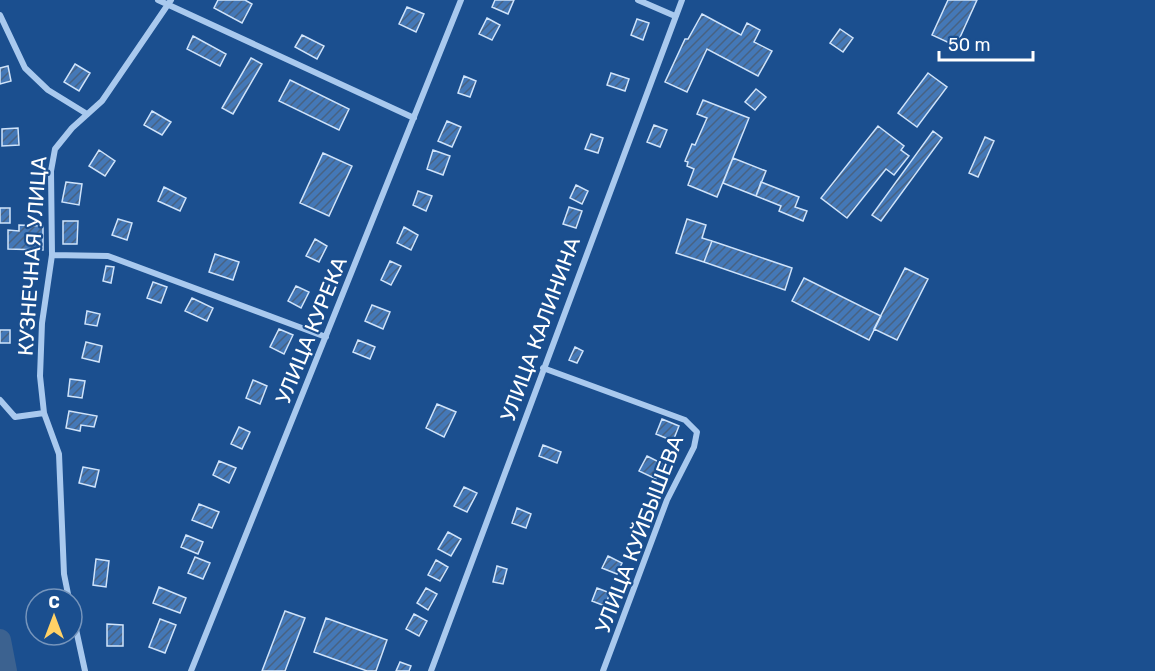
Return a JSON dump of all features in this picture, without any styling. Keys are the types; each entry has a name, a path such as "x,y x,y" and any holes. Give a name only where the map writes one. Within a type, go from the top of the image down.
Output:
{"street":[{"path":"158,0 170,2 414,118"},
{"name":"УЛИЦА КУРЕКА","path":"191,671 461,0"},
{"path":"638,0 675,16"},
{"name":"УЛИЦА КАЛИНИНА","path":"431,671 682,0"},
{"name":"КУЗНЕЧНАЯ УЛИЦА","path":"67,587 64,574 59,454 44,413 40,376 42,323 51,255 51,171 55,149 72,128 102,101 170,2"},
{"path":"0,15 25,68 48,90 87,114"},
{"path":"51,255 108,256 326,337"},
{"name":"УЛИЦА КУЙБЫШЕВА","path":"543,368 686,420 697,432 694,447 667,500 603,671"},
{"path":"0,400 15,417 44,413"},
{"path":"80,647 85,671"}],"building":[{"path":"218,0 245,0 252,4 242,23 214,8"},
{"path":"495,0 514,0 508,14 492,7"},
{"path":"948,0 977,0 956,46 932,35"},
{"path":"407,7 424,14 416,32 399,24"},
{"path":"702,14 741,35 747,23 760,30 754,42 772,51 758,76 707,49 687,92 665,82 685,39 688,39"},
{"path":"487,18 500,25 492,40 479,34"},
{"path":"637,19 649,23 643,40 631,35"},
{"path":"840,29 853,38 843,52 830,43"},
{"path":"302,35 324,46 317,59 295,47"},
{"path":"193,36 226,54 220,66 187,49"},
{"path":"251,58 262,64 233,114 222,108"},
{"path":"75,64 90,73 79,91 64,82"},
{"path":"8,66 11,81 0,84 0,68"},
{"path":"611,73 629,79 625,91 607,85"},
{"path":"928,73 947,87 917,127 898,113"},
{"path":"464,76 476,81 470,97 458,93"},
{"path":"290,80 349,109 339,130 279,101"},
{"path":"756,89 766,97 755,110 745,102"},
{"path":"703,100 749,118 717,197 688,185 694,169 687,166 688,162 685,161 707,118 697,114"},
{"path":"152,111 171,122 162,135 144,125"},
{"path":"447,121 461,127 452,147 438,141"},
{"path":"654,125 667,130 660,147 647,142"},
{"path":"878,126 904,146 901,150 909,156 894,175 886,169 847,218 821,198"},
{"path":"18,128 19,145 2,146 2,129"},
{"path":"933,131 942,138 881,221 872,215"},
{"path":"591,134 603,138 598,153 585,149"},
{"path":"985,137 994,141 978,177 969,173"},
{"path":"99,150 115,161 105,176 89,166"},
{"path":"433,150 450,156 443,175 427,169"},
{"path":"323,153 352,166 329,216 300,203"},
{"path":"733,158 766,171 756,196 723,183"},
{"path":"66,182 82,184 79,205 62,202"},
{"path":"761,182 799,197 795,207 807,211 803,221 779,211 781,206 756,196"},
{"path":"576,185 588,191 582,204 570,198"},
{"path":"164,187 186,198 180,211 158,201"},
{"path":"418,191 432,196 426,211 413,205"},
{"path":"569,207 582,211 576,228 563,224"},
{"path":"0,208 10,208 10,223 0,223"},
{"path":"118,219 132,223 127,240 112,235"},
{"path":"687,219 706,225 702,238 712,241 704,262 676,253"},
{"path":"63,221 78,221 77,244 63,244"},
{"path":"19,225 43,226 43,250 8,249 8,230 19,231"},
{"path":"404,227 418,235 411,250 397,243"},
{"path":"315,239 327,246 319,262 306,256"},
{"path":"712,241 792,268 785,290 704,262"},
{"path":"215,254 239,262 233,280 209,272"},
{"path":"390,261 401,266 391,285 381,280"},
{"path":"106,266 114,267 111,283 103,281"},
{"path":"905,268 928,279 897,340 874,329"},
{"path":"804,278 881,316 869,340 792,301"},
{"path":"153,282 167,287 161,303 147,298"},
{"path":"296,286 309,292 301,308 288,301"},
{"path":"192,298 213,308 207,321 185,311"},
{"path":"372,305 390,312 383,329 365,321"},
{"path":"87,311 100,314 97,326 85,324"},
{"path":"279,329 293,335 284,354 270,347"},
{"path":"0,330 10,330 10,343 0,343"},
{"path":"358,340 375,347 370,359 353,352"},
{"path":"86,342 102,346 99,362 82,358"},
{"path":"575,347 583,351 577,363 569,360"},
{"path":"70,379 85,381 82,398 68,396"},
{"path":"253,380 267,386 260,404 246,398"},
{"path":"437,404 456,412 444,437 426,428"},
{"path":"69,411 97,416 94,427 81,425 80,431 66,428"},
{"path":"662,419 679,426 673,441 656,434"},
{"path":"239,427 250,432 242,449 231,444"},
{"path":"543,445 561,452 557,463 539,456"},
{"path":"647,456 663,464 656,479 639,471"},
{"path":"219,461 236,468 229,483 213,475"},
{"path":"83,467 99,470 95,487 79,483"},
{"path":"464,487 477,493 467,512 454,506"},
{"path":"199,504 219,512 212,528 192,520"},
{"path":"517,508 531,514 526,528 512,523"},
{"path":"448,532 461,539 451,556 438,549"},
{"path":"186,535 203,542 198,554 181,547"},
{"path":"608,556 622,563 617,574 602,568"},
{"path":"195,557 210,563 203,579 188,573"},
{"path":"96,559 109,561 106,587 93,585"},
{"path":"436,560 448,567 440,581 428,575"},
{"path":"497,566 507,569 503,584 493,582"},
{"path":"159,587 186,598 180,613 153,603"},
{"path":"426,588 437,594 428,610 417,603"},
{"path":"597,588 610,593 605,606 592,601"},
{"path":"285,611 305,618 285,671 262,671"},
{"path":"414,614 427,621 419,636 406,629"},
{"path":"326,618 387,640 376,671 367,671 314,652"},
{"path":"160,619 176,625 165,653 149,647"},
{"path":"107,624 123,625 123,646 107,646"},
{"path":"400,662 411,666 409,671 396,671"}],"waterway":[{"path":"0,640 6,671"}]}
